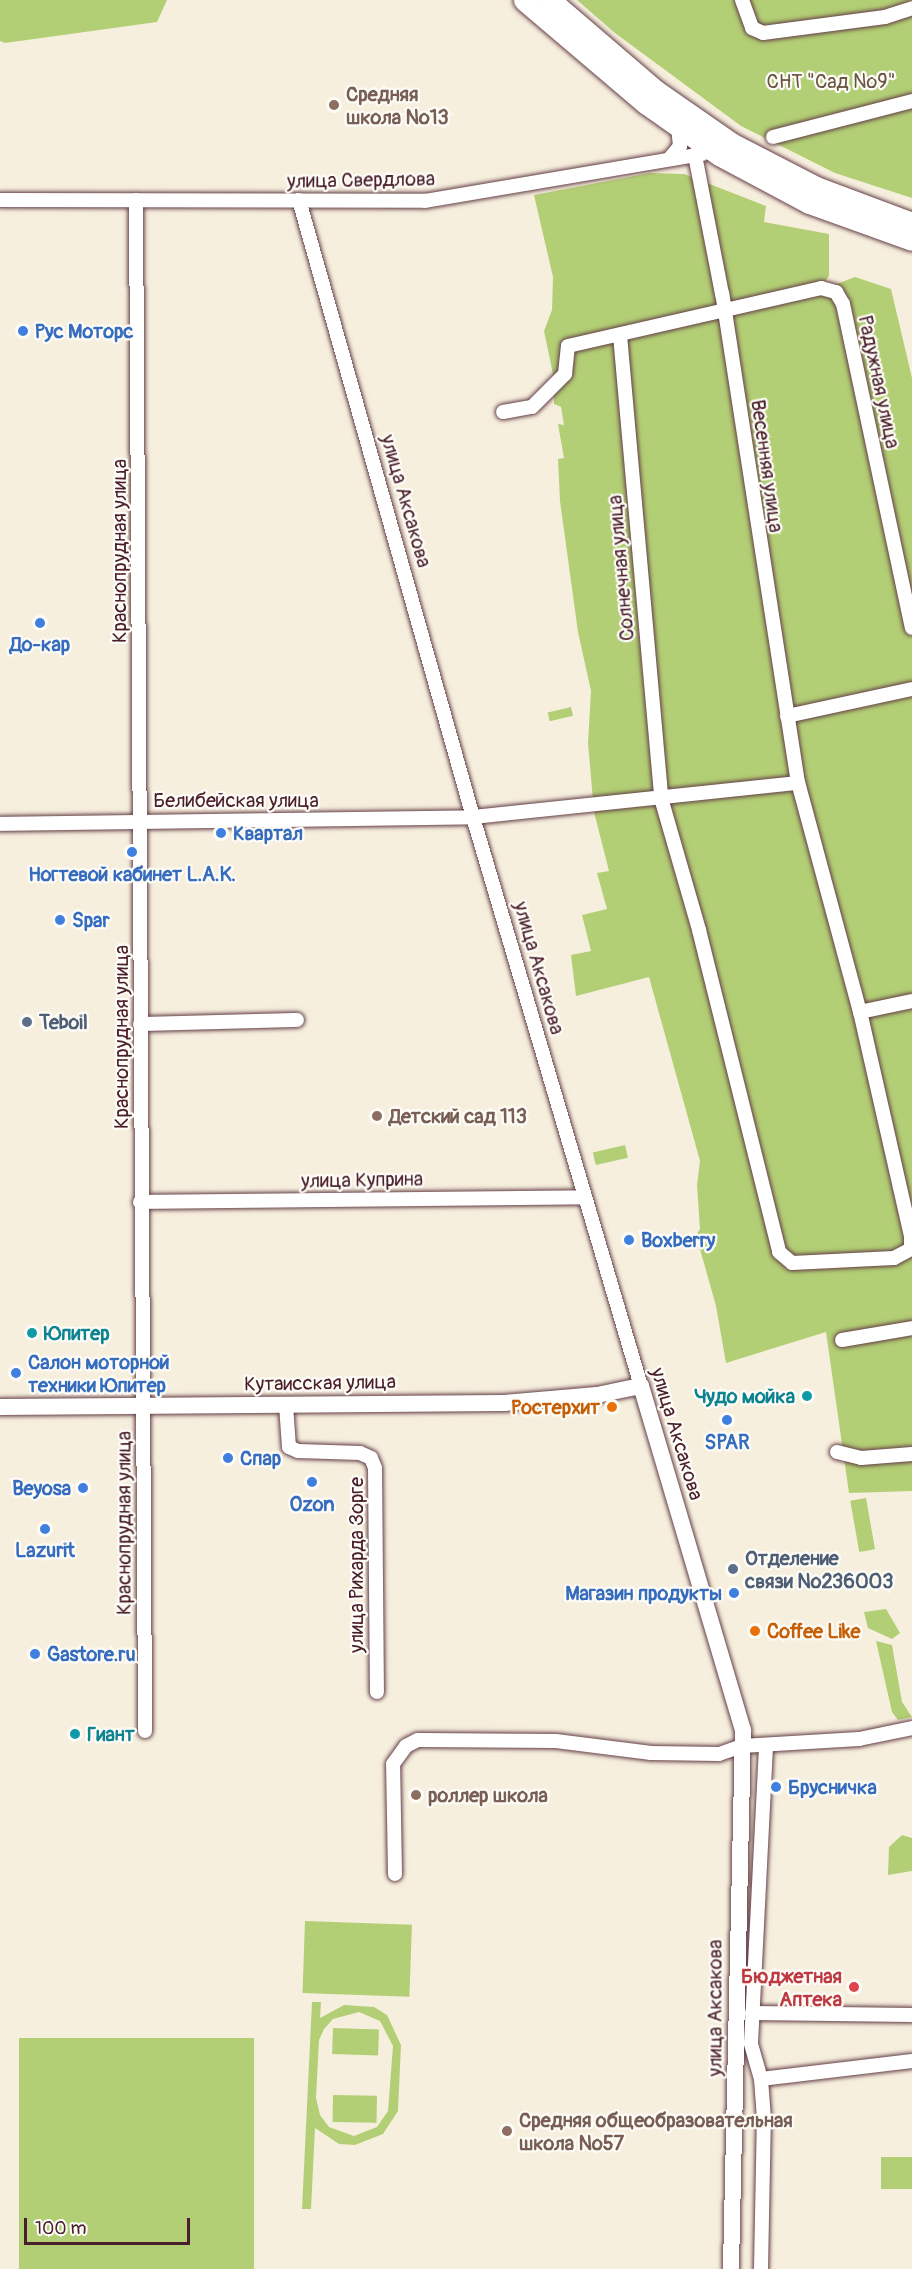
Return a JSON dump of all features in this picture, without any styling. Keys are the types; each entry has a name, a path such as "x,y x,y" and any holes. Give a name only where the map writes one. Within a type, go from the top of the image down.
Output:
{"main road":[{"path":"524,0 678,128 719,155 809,203 912,240"},
{"path":"550,0 655,90 731,143 807,183 912,223"}],"street":[{"path":"742,0 752,28 763,33 885,17 912,8"},
{"path":"773,137 912,101"},
{"path":"670,158 680,146 678,128"},
{"name":"Весенняя улица","path":"695,155 725,312 798,783 860,1012"},
{"name":"улица Свердлова","path":"0,200 445,199 670,158 719,155"},
{"name":"Краснопрудная улица","path":"136,200 140,1202 145,1731"},
{"name":"улица Аксакова","path":"299,200 473,817 743,1730 731,2269"},
{"name":"Радужная улица","path":"725,312 821,288 836,292 843,304 912,628"},
{"path":"503,412 532,407 565,374 568,346 725,312"},
{"name":"Солнечная улица","path":"620,335 661,798 699,930 779,1252 792,1263 894,1258 911,1249 860,1012"},
{"path":"787,716 912,689"},
{"name":"Белибейская улица","path":"0,824 140,820 473,817 798,783"},
{"path":"860,1012 912,1002"},
{"path":"140,1024 297,1020"},
{"name":"улица Куприна","path":"140,1202 585,1197"},
{"path":"842,1340 912,1328"},
{"name":"Кутаисская улица","path":"0,1407 143,1408 504,1403 597,1395 640,1386"},
{"name":"улица Рихарда Зорге","path":"286,1405 289,1447 298,1451 360,1453 371,1458 375,1467 376,1692"},
{"path":"837,1452 861,1458 912,1454"},
{"path":"395,1874 393,1764 406,1746 418,1740 556,1742 651,1754 719,1754 742,1746 766,1747 859,1739 912,1728"},
{"path":"761,2269 764,2119 761,2079 751,2043 766,1747"},
{"path":"752,2013 912,2015"},
{"path":"761,2079 912,2061"}],"green space":[{"path":"0,0 167,0 157,22 5,43 0,41"},
{"name":"СНТ \"Сад №9\"","path":"577,0 912,0 912,198 835,173 741,126 615,33"},
{"path":"650,173 684,174 766,206 764,222 829,234 829,276 826,280 829,287 855,277 891,289 912,378 912,1491 849,1493 826,1332 726,1363 716,1306 696,1235 700,1229 697,1185 700,1161 649,977 576,996 571,955 591,951 582,915 607,909 597,873 609,871 594,812 588,743 591,691 578,632 560,501 558,459 564,458 558,424 564,425 561,407 554,404 554,379 544,331 552,310 553,277 534,195"},
{"path":"571,707 573,716 550,721 548,712"},
{"path":"625,1145 628,1158 596,1165 593,1152"},
{"path":"866,1498 875,1549 859,1552 850,1501"},
{"path":"886,1609 900,1633 892,1639 868,1628 864,1612"},
{"path":"876,1641 892,1645 902,1702 912,1717 898,1720 892,1712"},
{"path":"902,1835 912,1838 912,1871 888,1875 889,1847"},
{"path":"305,1921 412,1925 409,1997 302,1993"},
{"path":"312,2002 321,2002 320,2018 344,2005 374,2007 387,2015 401,2045 398,2111 383,2134 355,2145 339,2144 315,2128 311,2209 302,2209","holes":["359,2012 380,2021 393,2046 388,2111 377,2127 354,2136 329,2127 320,2115 316,2098 319,2040 324,2029 333,2019"]},
{"path":"333,2028 379,2030 378,2056 332,2054"},
{"path":"19,2038 254,2038 254,2269 19,2269"},
{"path":"333,2095 377,2096 377,2123 333,2122"},
{"path":"881,2157 912,2157 912,2189 881,2189"}],"place":[{"name":"Средняя школа №13","path":"334,105"},
{"name":"Рус Моторс","path":"23,331"},
{"name":"До-кар","path":"40,623"},
{"name":"Квартал","path":"221,833"},
{"name":"Ногтевой кабинет L.A.K.","path":"132,852"},
{"name":"Spar","path":"60,920"},
{"name":"Teboil","path":"27,1022"},
{"name":"Детский сад 113","path":"377,1116"},
{"name":"Boxberry","path":"629,1240"},
{"name":"Юпитер","path":"32,1333"},
{"name":"Салон моторной техники Юпитер","path":"16,1373"},
{"name":"Чудо мойка","path":"807,1396"},
{"name":"Ростерхит","path":"612,1407"},
{"name":"SPAR","path":"727,1420"},
{"name":"Спар","path":"228,1458"},
{"name":"Ozon","path":"312,1482"},
{"name":"Beyosa","path":"83,1488"},
{"name":"Lazurit","path":"45,1529"},
{"name":"Отделение связи №236003","path":"733,1569"},
{"name":"Магазин продукты","path":"734,1593"},
{"name":"Coffee Like","path":"755,1631"},
{"name":"Gastore.ru","path":"35,1654"},
{"name":"Гиант","path":"75,1734"},
{"name":"Брусничка","path":"776,1787"},
{"name":"роллер школа","path":"416,1795"},
{"name":"Бюджетная Аптека","path":"854,1987"},
{"name":"Средняя общеобразовательная школа №57","path":"507,2131"}]}
